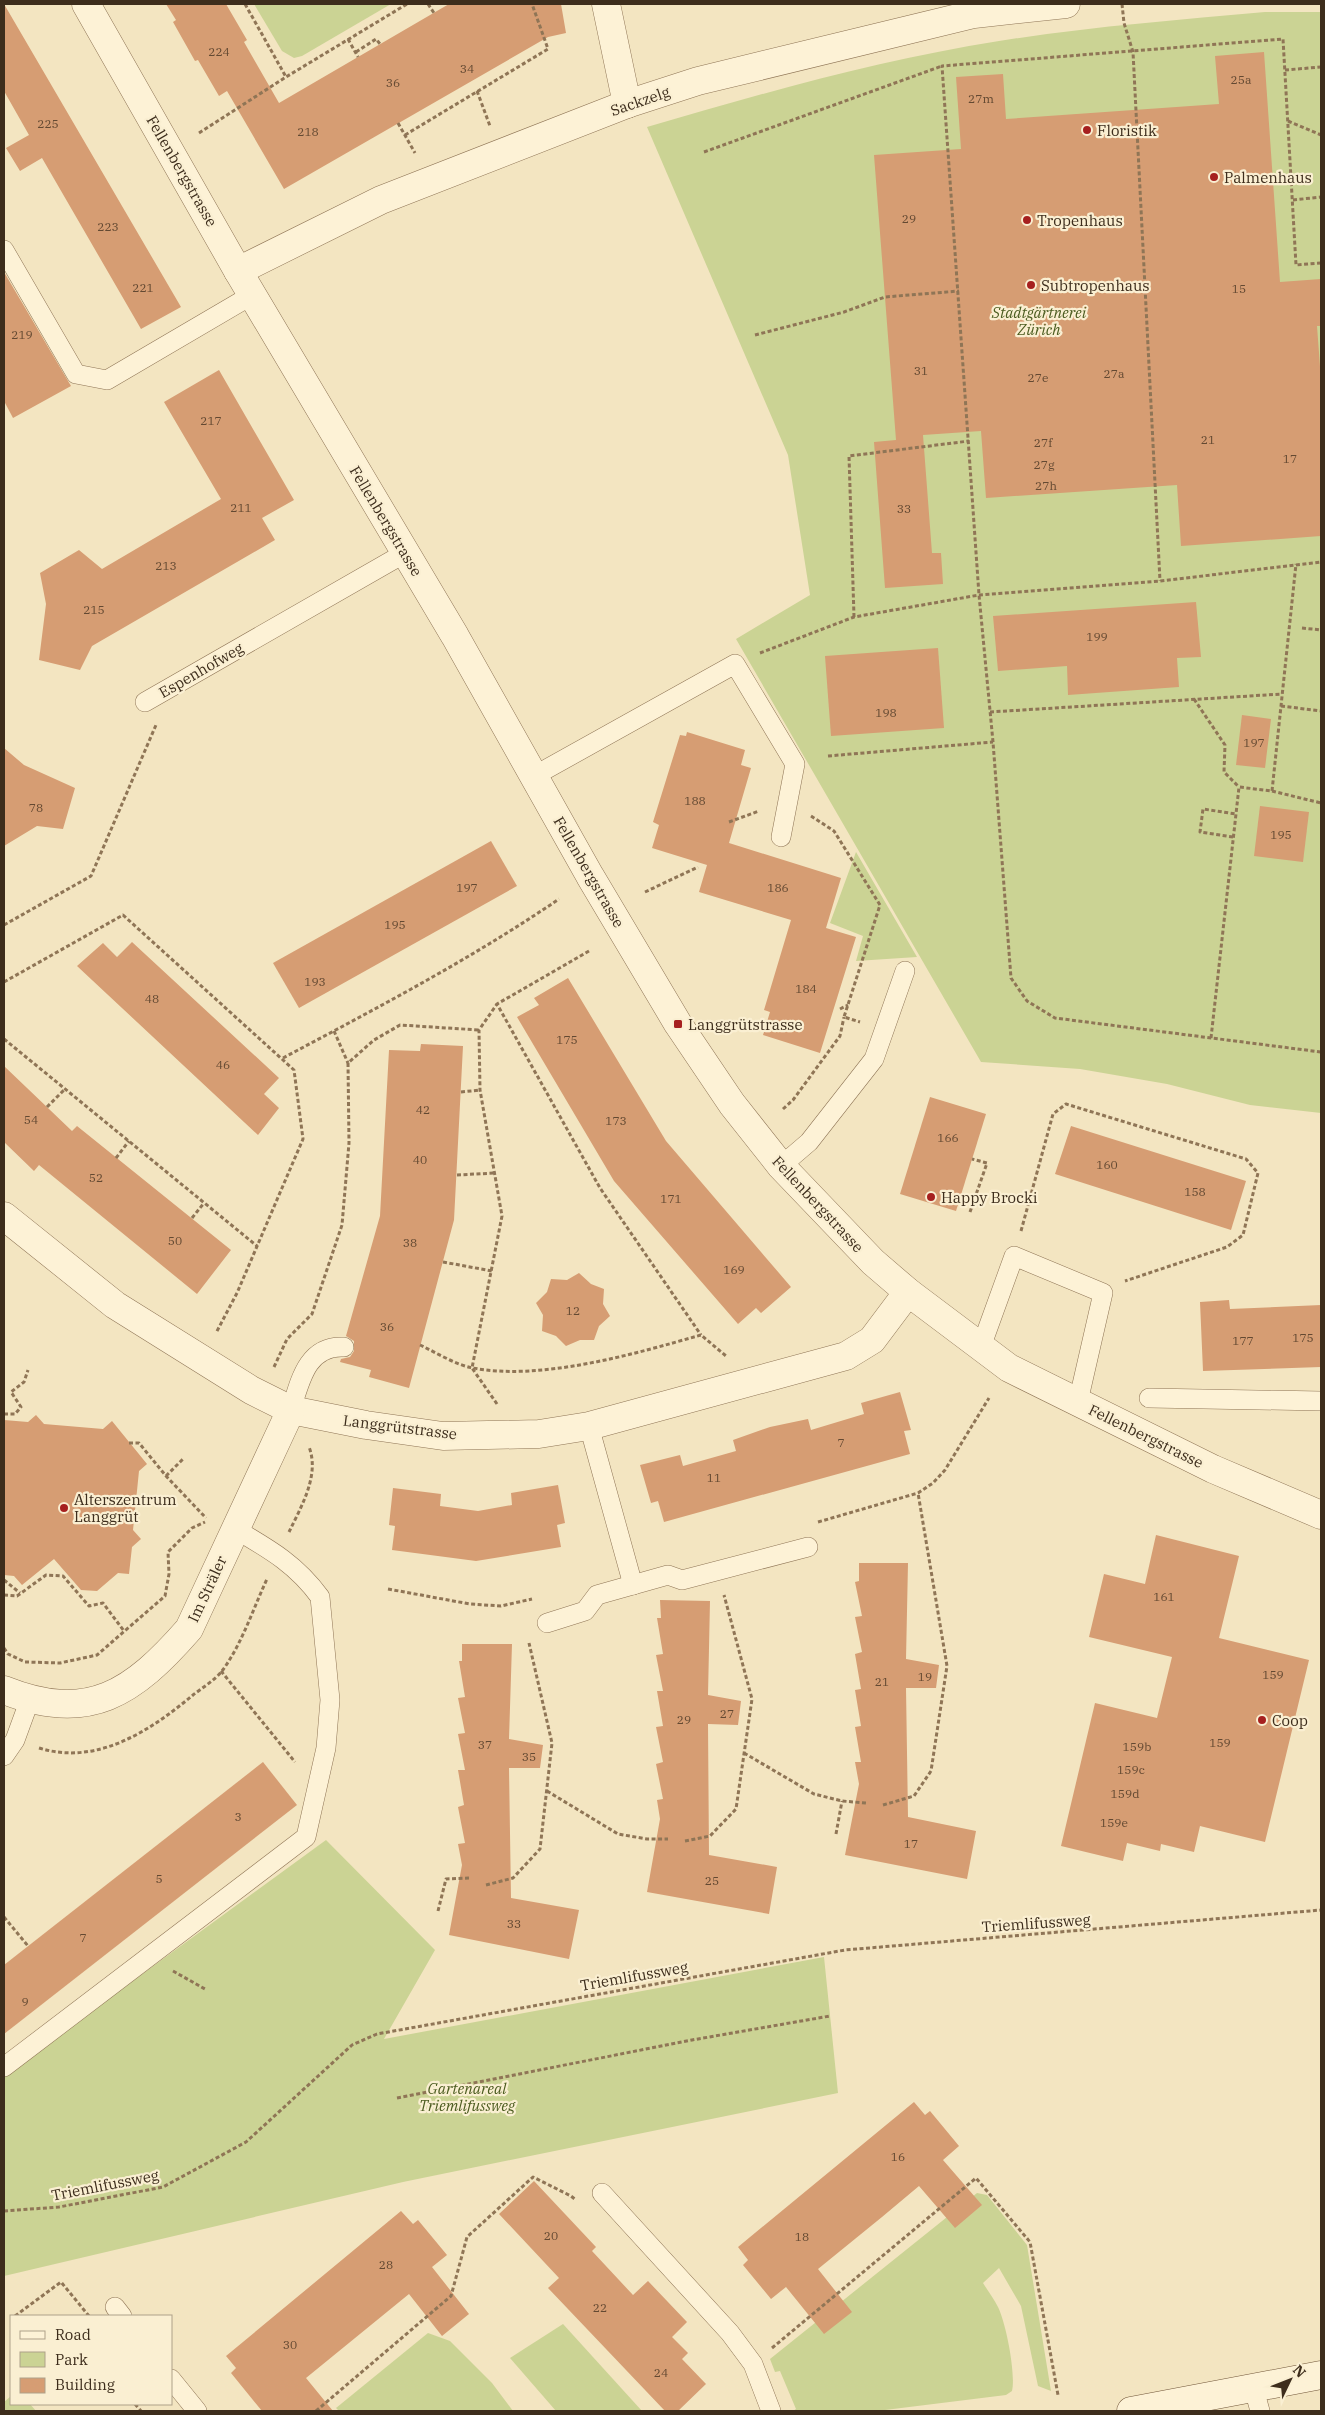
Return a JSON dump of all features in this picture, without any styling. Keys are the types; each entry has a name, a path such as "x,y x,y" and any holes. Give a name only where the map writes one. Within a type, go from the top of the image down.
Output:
{"street":[{"name":"Fellenbergstrasse","path":"86,4 238,272 405,553 678,1024 732,1104 781,1166 873,1262 908,1292 1010,1368 1213,1469 1321,1515"},
{"path":"606,4 627,104"},
{"name":"Sackzelg","path":"238,272 381,200 627,104 698,81 974,14 1066,4"},
{"name":"Langgrütstrasse","path":"4,1216 115,1305 250,1390 291,1410 366,1425 443,1436 539,1434 589,1426 846,1356 872,1340 908,1292"},
{"name":"Im Sträler","path":"4,1690 30,1699 58,1705 94,1702 119,1691 141,1677 167,1655 189,1630 291,1410"},
{"path":"1131,2411 1257,2400 1321,2375"}],"lane":[{"path":"4,250 76,374 107,380 252,295"},
{"name":"Espenhofweg","path":"145,702 405,553"},
{"path":"534,776 735,664 795,764 781,838"},
{"path":"781,1166 809,1142 874,1059 905,971"},
{"path":"981,1347 1014,1256 1103,1293 1078,1402"},
{"path":"291,1410 298,1388 310,1362 318,1352 330,1346 344,1347"},
{"path":"1149,1398 1321,1401"},
{"path":"589,1426 633,1585"},
{"path":"4,2067 306,1838 326,1748 330,1700 320,1597 311,1585 279,1554 235,1529"},
{"path":"547,1622 585,1611 597,1595 668,1575 682,1580 808,1546"},
{"path":"4,1756 15,1740 30,1699"},
{"path":"602,2193 730,2333 753,2364 771,2411"},
{"path":"172,2380 197,2411"}],"path":[{"path":"245,4 286,77"},
{"path":"199,133 286,77 407,4"},
{"path":"428,4 434,12"},
{"path":"404,135 548,49 532,4"},
{"path":"1122,4 1124,23 1133,52 1160,581"},
{"path":"356,52 376,39 380,44"},
{"path":"704,152 942,66 1282,39 1296,265 1321,263"},
{"path":"348,40 358,57"},
{"path":"942,66 979,596 994,742 1011,978 1027,1001 1055,1018 1321,1052"},
{"path":"1285,70 1321,67"},
{"path":"477,91 492,130"},
{"path":"1288,121 1321,135"},
{"path":"398,123 419,161"},
{"path":"1293,200 1321,198"},
{"path":"755,335 844,312 885,297 959,291"},
{"path":"854,617 849,456 969,441"},
{"path":"735,664 854,617 979,596 1160,581 1321,562"},
{"path":"1272,791 1296,564"},
{"path":"1302,628 1321,630"},
{"path":"990,712 1282,694"},
{"path":"1194,699 1225,745 1224,772 1239,787 1272,791 1321,803"},
{"name":"Espenhofweg","path":"4,925 91,876 156,725 145,702"},
{"path":"1281,706 1321,711"},
{"path":"828,756 994,742"},
{"path":"1211,1038 1239,787"},
{"path":"783,1110 793,1100 840,1036 880,905 834,831 787,800"},
{"path":"1233,837 1200,832 1204,809 1236,814"},
{"path":"645,892 698,867"},
{"path":"283,1058 487,947 560,899"},
{"path":"4,982 123,915 283,1058 294,1070 303,1139 257,1246 215,1335"},
{"path":"498,1406 472,1368 502,1216 480,1090 479,1030 497,1004 589,951"},
{"path":"497,1004 600,1188 701,1335 728,1359"},
{"path":"840,1010 848,1005"},
{"path":"844,1018 885,1028"},
{"path":"348,1064 374,1040 400,1024 479,1030"},
{"path":"270,1374 287,1339 312,1314 342,1225 349,1143 348,1064 334,1031"},
{"path":"4,1040 257,1246"},
{"path":"47,1107 65,1089"},
{"path":"461,1092 480,1090"},
{"path":"1014,1256 1053,1114 1066,1104 1246,1159 1258,1173 1243,1235 1227,1247 1130,1278 1103,1293"},
{"path":"116,1158 129,1141"},
{"path":"970,1212 987,1163 972,1159"},
{"path":"457,1176 495,1173"},
{"path":"192,1218 204,1203"},
{"path":"443,1262 492,1271"},
{"path":"420,1346 472,1368 526,1371 624,1358 701,1335"},
{"path":"4,1414 15,1414 21,1407 11,1392 24,1382 28,1370"},
{"path":"813,1524 918,1493 933,1483 944,1470 989,1398"},
{"path":"4,1648 8,1654 25,1662 60,1663 97,1654 166,1596 169,1574 168,1552 192,1528 208,1520 166,1476 139,1443 129,1442"},
{"path":"166,1476 184,1458"},
{"path":"883,1805 914,1796 931,1771 947,1666 918,1493"},
{"path":"4,1595 16,1596 46,1575 63,1576 89,1606 103,1603 124,1631"},
{"path":"4,1580 20,1593"},
{"path":"685,1841 710,1836 736,1809 752,1699 723,1593"},
{"path":"486,1885 512,1878 540,1849 552,1743 528,1640"},
{"path":"37,1747 53,1752 92,1753 126,1742 172,1713 221,1671 317,1788"},
{"path":"744,1753 814,1794 842,1801 866,1803"},
{"path":"547,1791 618,1834 647,1839 668,1839"},
{"path":"836,1834 842,1801"},
{"path":"438,1911 446,1879 470,1878"},
{"name":"Triemlifussweg","path":"4,2211 59,2207 163,2187 246,2142 352,2045 377,2034 845,1950 1321,1910"},
{"path":"4,1917 28,1946"},
{"path":"148,1958 205,1988"},
{"path":"397,2098 692,2040 830,2016"},
{"path":"316,2411 451,2296 467,2237 533,2177 571,2196 578,2203"},
{"path":"753,2364 976,2178 1030,2242 1058,2394"},
{"path":"17,2315 62,2282 89,2315"}],"green space":[{"path":"254,4 391,4 302,56 294,58 282,51"},
{"name":"Stadtgärtnerei Zürich","path":"1265,12 1321,12 1321,1113 1250,1105 1167,1084 1080,1069 981,1062 736,639 810,595 788,455 647,127 821,78 954,49 999,41 1132,24"},
{"path":"856,852 917,957 856,961 863,936 830,923"},
{"name":"Gartenareal Triemlifussweg","path":"326,1840 435,1950 384,2039 824,1957 838,2093 403,2182 4,2276 4,2075"},
{"path":"977,2193 987,2195 1027,2245 1051,2391 1038,2386 1021,2306 999,2268 983,2283 998,2307 1004,2324 1013,2373 1012,2391 1006,2395 877,2411 793,2411 796,2409 780,2371 775,2372 770,2359"},
{"path":"563,2324 642,2411 556,2411 510,2358"},
{"path":"428,2333 450,2341 492,2383 513,2411 339,2411 336,2408"},
{"path":"10,2397 10,2405 31,2405 36,2411 4,2411 4,2402"}],"building":[{"path":"4,4 181,307 141,329 42,158 20,171 6,148 29,135 4,91"},
{"path":"166,4 226,4 247,40 244,42 279,103 449,4 561,4 566,33 548,37 284,189 227,91 219,96 198,60 195,61 173,22 176,20"},
{"path":"1264,52 1280,282 1321,279 1321,326 1317,326 1321,380 1321,536 1181,546 1177,485 986,498 981,431 923,435 932,553 941,553 943,584 885,588 874,442 896,440 874,155 961,149 956,77 1003,74 1006,119 1219,104 1215,56"},
{"path":"4,272 71,386 13,418 4,401"},
{"path":"219,370 294,500 262,518 275,540 92,646 80,670 39,660 46,604 40,573 79,550 102,569 221,499 164,402"},
{"path":"1196,602 1201,657 1177,658 1179,687 1068,695 1067,666 998,671 993,616"},
{"path":"938,648 944,728 831,736 825,656"},
{"path":"1242,715 1271,719 1265,768 1236,765"},
{"path":"687,732 745,750 741,765 751,768 729,843 841,878 826,928 856,937 820,1053 763,1035 770,1012 764,1010 791,920 699,892 707,865 652,848 659,825 653,822 680,735 686,736"},
{"path":"4,748 24,765 75,788 63,829 37,826 4,846"},
{"path":"1260,806 1309,812 1303,862 1254,856"},
{"path":"491,841 517,886 299,1008 273,963"},
{"path":"132,942 279,1078 264,1094 279,1108 258,1135 77,966 103,943 117,957"},
{"path":"568,978 666,1141 791,1287 761,1313 756,1308 738,1324 614,1181 517,1017 539,1005 534,998"},
{"path":"421,1044 463,1046 454,1220 409,1388 369,1377 371,1370 340,1362 341,1359 350,1357 354,1351 354,1341 346,1336 380,1216 389,1050 420,1051"},
{"path":"4,1066 72,1131 77,1126 231,1250 197,1294 39,1165 34,1171 4,1142"},
{"path":"930,1097 986,1114 956,1211 900,1194"},
{"path":"1071,1126 1246,1181 1231,1230 1055,1174"},
{"path":"579,1273 591,1284 604,1289 603,1304 610,1316 599,1326 594,1340 580,1340 566,1346 556,1336 542,1331 543,1315 536,1303 547,1292 551,1279 567,1280"},
{"path":"1229,1300 1230,1309 1321,1305 1321,1367 1203,1371 1200,1302"},
{"path":"900,1392 911,1430 904,1431 910,1454 664,1522 658,1501 651,1503 640,1465 680,1455 683,1466 736,1451 733,1440 770,1427 808,1419 811,1430 864,1414 861,1403"},
{"name":"Alterszentrum Langgrüt","path":"36,1415 44,1424 103,1429 112,1421 147,1464 139,1471 133,1530 141,1539 132,1547 129,1574 118,1573 97,1591 81,1590 54,1559 22,1585 14,1576 4,1575 4,1420 28,1422"},
{"path":"558,1485 565,1523 557,1525 561,1547 476,1561 392,1550 395,1526 389,1525 393,1488 441,1494 440,1506 478,1511 512,1505 511,1493"},
{"path":"1156,1535 1239,1556 1219,1638 1309,1660 1265,1842 1200,1826 1194,1852 1161,1844 1160,1851 1127,1843 1123,1861 1061,1846 1095,1703 1157,1718 1172,1657 1089,1637 1104,1574 1145,1584"},
{"path":"859,1563 908,1563 906,1659 939,1665 936,1688 906,1688 908,1817 976,1831 967,1879 845,1855 859,1784 855,1762 861,1762 855,1727 861,1726 855,1690 861,1689 855,1654 862,1652 855,1617 862,1616 855,1582 859,1581"},
{"path":"660,1600 710,1601 708,1695 741,1701 738,1725 708,1724 709,1855 777,1867 769,1914 647,1892 660,1819 657,1800 663,1799 656,1764 663,1762 656,1727 663,1726 657,1691 663,1691 656,1655 663,1654 657,1618 661,1618"},
{"path":"462,1644 512,1644 509,1739 543,1745 540,1768 509,1768 511,1898 579,1910 569,1959 449,1935 462,1865 458,1844 465,1843 458,1807 464,1805 458,1770 465,1770 458,1734 465,1733 458,1698 465,1697 459,1661 462,1661"},
{"path":"263,1762 297,1805 4,2034 4,1965"},
{"path":"914,2102 925,2115 930,2111 959,2146 943,2160 982,2205 955,2228 919,2186 818,2269 852,2312 824,2334 786,2287 771,2299 743,2265 748,2260 738,2247"},
{"path":"534,2181 596,2247 592,2251 633,2295 648,2281 687,2322 672,2337 688,2353 682,2359 706,2384 678,2411 665,2411 548,2288 559,2278 499,2214"},
{"path":"401,2211 413,2224 418,2220 447,2255 432,2267 469,2314 442,2336 409,2294 306,2378 333,2411 262,2411 231,2373 236,2368 226,2356"}],"place":[{"name":"Floristik","path":"1087,130"},
{"name":"Palmenhaus","path":"1214,177"},
{"name":"Tropenhaus","path":"1027,220"},
{"name":"Subtropenhaus","path":"1031,285"},
{"name":"Langgrütstrasse","path":"678,1024"},
{"name":"Happy Brocki","path":"931,1197"},
{"name":"Alterszentrum Langgrüt","path":"64,1508"},
{"name":"Coop","path":"1262,1720"}]}
